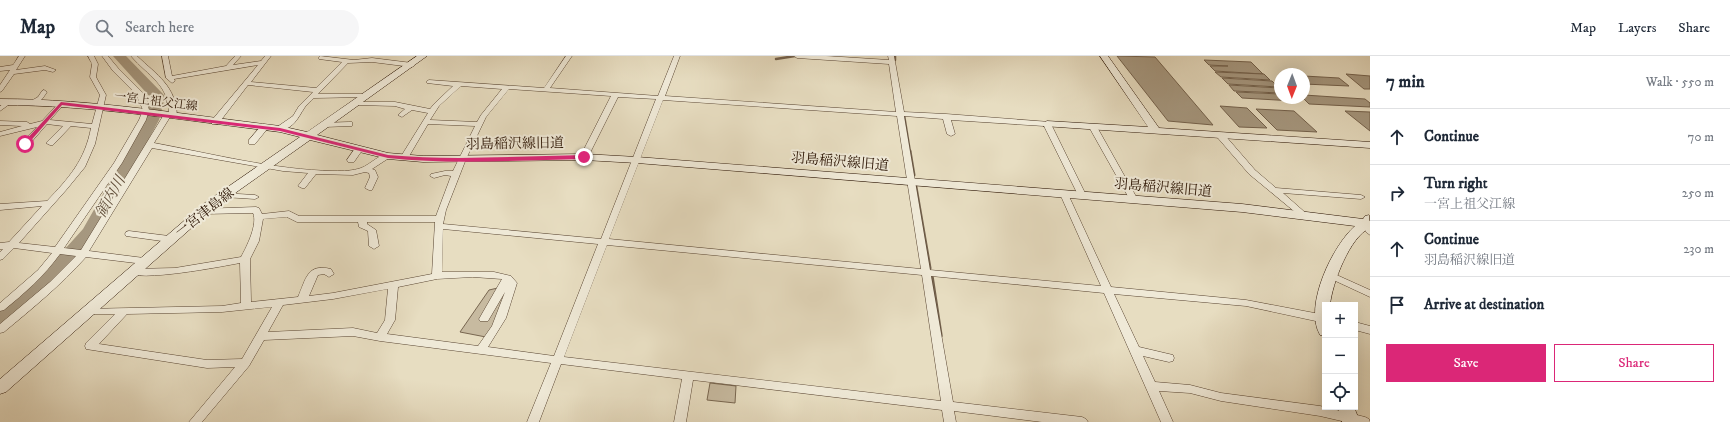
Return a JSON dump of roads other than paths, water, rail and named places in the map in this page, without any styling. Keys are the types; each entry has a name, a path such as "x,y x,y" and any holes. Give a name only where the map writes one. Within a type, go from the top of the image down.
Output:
{"street":[{"path":"0,90 22,56"},
{"path":"0,257 74,177 88,152 100,108 99,104 104,95 93,77 95,64 92,56"},
{"path":"0,308 41,272 60,251 117,165 148,113 137,90 127,78 108,62 105,56"},
{"path":"0,329 38,299 74,265 168,116 173,100 171,96 160,79 134,56"},
{"path":"165,56 169,78 172,80 171,96"},
{"path":"229,66 238,56"},
{"path":"324,56 321,58 354,62 372,60 412,65"},
{"name":"一宮津島線","path":"0,388 202,211 424,56"},
{"path":"546,89 569,56"},
{"path":"533,422 677,56"},
{"path":"797,56 892,59 950,422"},
{"path":"1104,56 1156,131"},
{"path":"169,78 266,59"},
{"path":"215,122 266,59"},
{"path":"280,129 294,121 299,114 301,107 347,61"},
{"path":"0,69 13,70 45,68 52,70"},
{"path":"429,82 1370,145"},
{"path":"246,83 317,90"},
{"path":"404,158 436,105 459,84"},
{"path":"437,276 439,223 462,159 483,116 507,87"},
{"path":"33,102 40,98 44,92"},
{"path":"584,157 616,94"},
{"path":"311,96 365,96"},
{"path":"0,109 4,102"},
{"name":"一宮上祖父江線","path":"4,102 61,104 148,113 280,129 309,136"},
{"path":"356,103 395,104 432,111"},
{"path":"25,144 39,124 61,104"},
{"path":"402,115 410,108"},
{"path":"946,116 951,134"},
{"path":"426,122 480,124"},
{"path":"0,123 95,126"},
{"path":"2,133 10,123"},
{"path":"2,133 39,124"},
{"path":"324,125 349,124"},
{"path":"1047,124 1082,195"},
{"path":"50,143 68,125"},
{"path":"1093,127 1134,200"},
{"path":"252,142 264,128"},
{"path":"1220,135 1252,172 1304,215"},
{"name":"羽島稲沢線旧道","path":"309,136 356,156 462,159 584,157 637,160 1242,208 1369,224"},
{"path":"150,145 265,166 313,172 353,173 366,169 388,156"},
{"path":"366,169 372,172 374,177 369,188"},
{"path":"302,186 313,172"},
{"path":"434,176 457,174"},
{"path":"1275,190 1361,197"},
{"path":"1064,194 1167,422"},
{"path":"224,195 255,197"},
{"path":"0,207 50,203"},
{"path":"202,211 256,210 259,217 254,241 245,259 246,306"},
{"path":"259,217 289,214 297,219 335,220 363,218 439,223 604,243 1246,303 1322,322"},
{"path":"363,218 362,225 372,230 374,246"},
{"path":"1323,302 1326,282 1330,275 1356,232 1369,224"},
{"path":"129,234 169,239"},
{"path":"0,246 12,244 144,261"},
{"path":"132,272 153,273 202,268 245,259"},
{"path":"302,300 314,272 328,272 329,274"},
{"path":"88,311 222,309 333,296 454,274 500,276 508,278 512,283 500,321 491,338 481,349"},
{"path":"1330,275 1370,294"},
{"path":"484,319 508,278"},
{"path":"380,338 390,320 393,284"},
{"path":"195,422 245,363 279,303"},
{"path":"124,311 90,346 207,364 245,363"},
{"path":"1358,327 1370,330"},
{"path":"261,336 353,332 380,338 481,349 557,360 1082,422"},
{"path":"1134,350 1169,358"},
{"path":"680,422 688,375"},
{"path":"1151,386 1190,389 1220,397 1312,409 1353,417"}],"waterway":[{"name":"領内川","path":"0,322 18,308 62,264 91,231 152,120 158,97 119,56"},
{"path":"776,59 795,56"},
{"path":"904,115 910,152"},
{"path":"910,151 914,175"},
{"path":"916,187 930,268"},
{"path":"932,277 941,336"}]}
